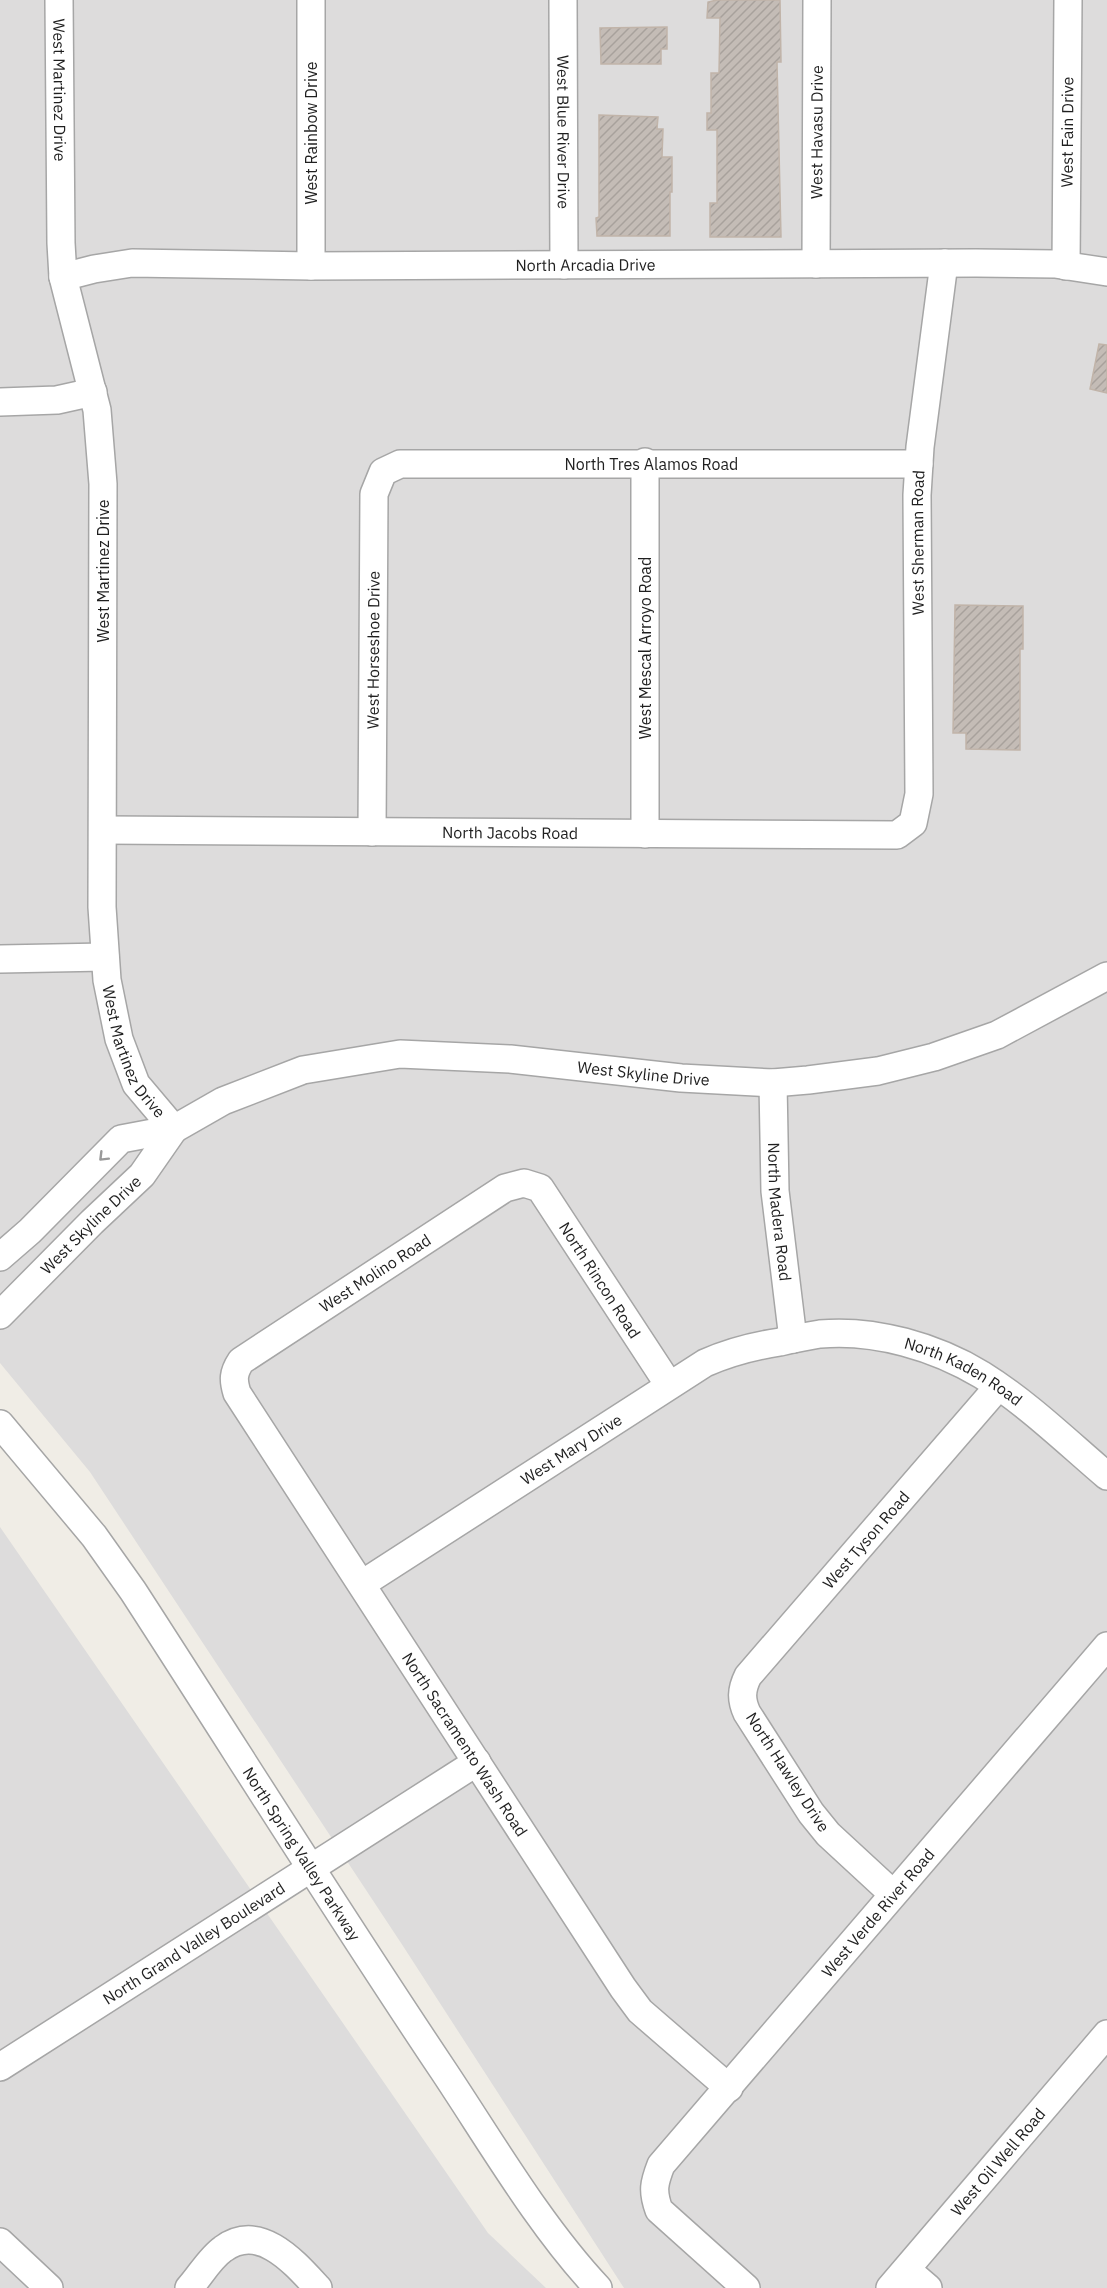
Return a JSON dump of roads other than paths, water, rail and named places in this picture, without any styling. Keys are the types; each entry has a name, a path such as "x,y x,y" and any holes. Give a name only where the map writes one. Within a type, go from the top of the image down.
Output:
{"street":[{"name":"West Martinez Drive","path":"59,0 63,278 97,410 103,484 104,830 102,907 107,980 119,1039 136,1084 174,1129"},
{"name":"West Rainbow Drive","path":"310,266 311,0"},
{"name":"West Blue River Drive","path":"563,0 564,265"},
{"name":"West Havasu Drive","path":"816,264 817,0"},
{"name":"West Fain Drive","path":"1066,266 1068,0"},
{"name":"North Arcadia Drive","path":"63,278 94,269 132,263 310,266 944,263 1066,266 1107,272"},
{"name":"West Sherman Road","path":"913,823 919,794 917,495 944,263"},
{"path":"0,402 57,400 93,392"},
{"name":"North Tres Alamos Road","path":"384,472 400,464 645,462 919,464"},
{"name":"West Mescal Arroyo Road","path":"645,462 645,834"},
{"name":"West Horseshoe Drive","path":"372,832 374,494 384,472"},
{"name":"North Jacobs Road","path":"104,830 897,835 913,823"},
{"path":"0,959 105,957"},
{"name":"West Skyline Drive","path":"0,1257 30,1231 121,1139 174,1129 222,1101 303,1070 400,1054 510,1059 681,1078 773,1083 878,1071 934,1058 997,1035 1107,976"},
{"name":"North Madera Road","path":"773,1083 775,1191 793,1339"},
{"name":"West Skyline Drive","path":"0,1316 142,1174 174,1129"},
{"name":"West Molino Road","path":"234,1374 241,1361 250,1355 505,1188 524,1183"},
{"name":"North Rincon Road","path":"524,1183 540,1188 669,1385"},
{"name":"North Kaden Road","path":"793,1339 820,1334 875,1336 935,1352 968,1367 1021,1403 1107,1476"},
{"name":"West Mary Drive","path":"362,1584 705,1363 729,1352 793,1339"},
{"name":"North Sacramento Wash Road","path":"234,1374 237,1392 623,1988 640,2011 729,2088"},
{"name":"West Tyson Road","path":"742,1695 748,1676 998,1387"},
{"name":"North Spring Valley Parkway","path":"0,1424 94,1536 133,1591 408,2019 530,2200 564,2247 598,2288"},
{"name":"West Verde River Road","path":"746,2288 659,2210 654,2195 655,2181 661,2164 729,2088 1107,1646"},
{"name":"North Hawley Drive","path":"742,1695 747,1713 811,1814 828,1834 893,1894"},
{"name":"North Grand Valley Boulevard","path":"0,2067 477,1761"},
{"name":"West Oil Well Road","path":"899,2279 1107,2034"},
{"path":"189,2288 221,2250 240,2239 258,2239 292,2260 318,2288"},
{"path":"0,2242 49,2288"},
{"path":"899,2279 928,2288"}]}
